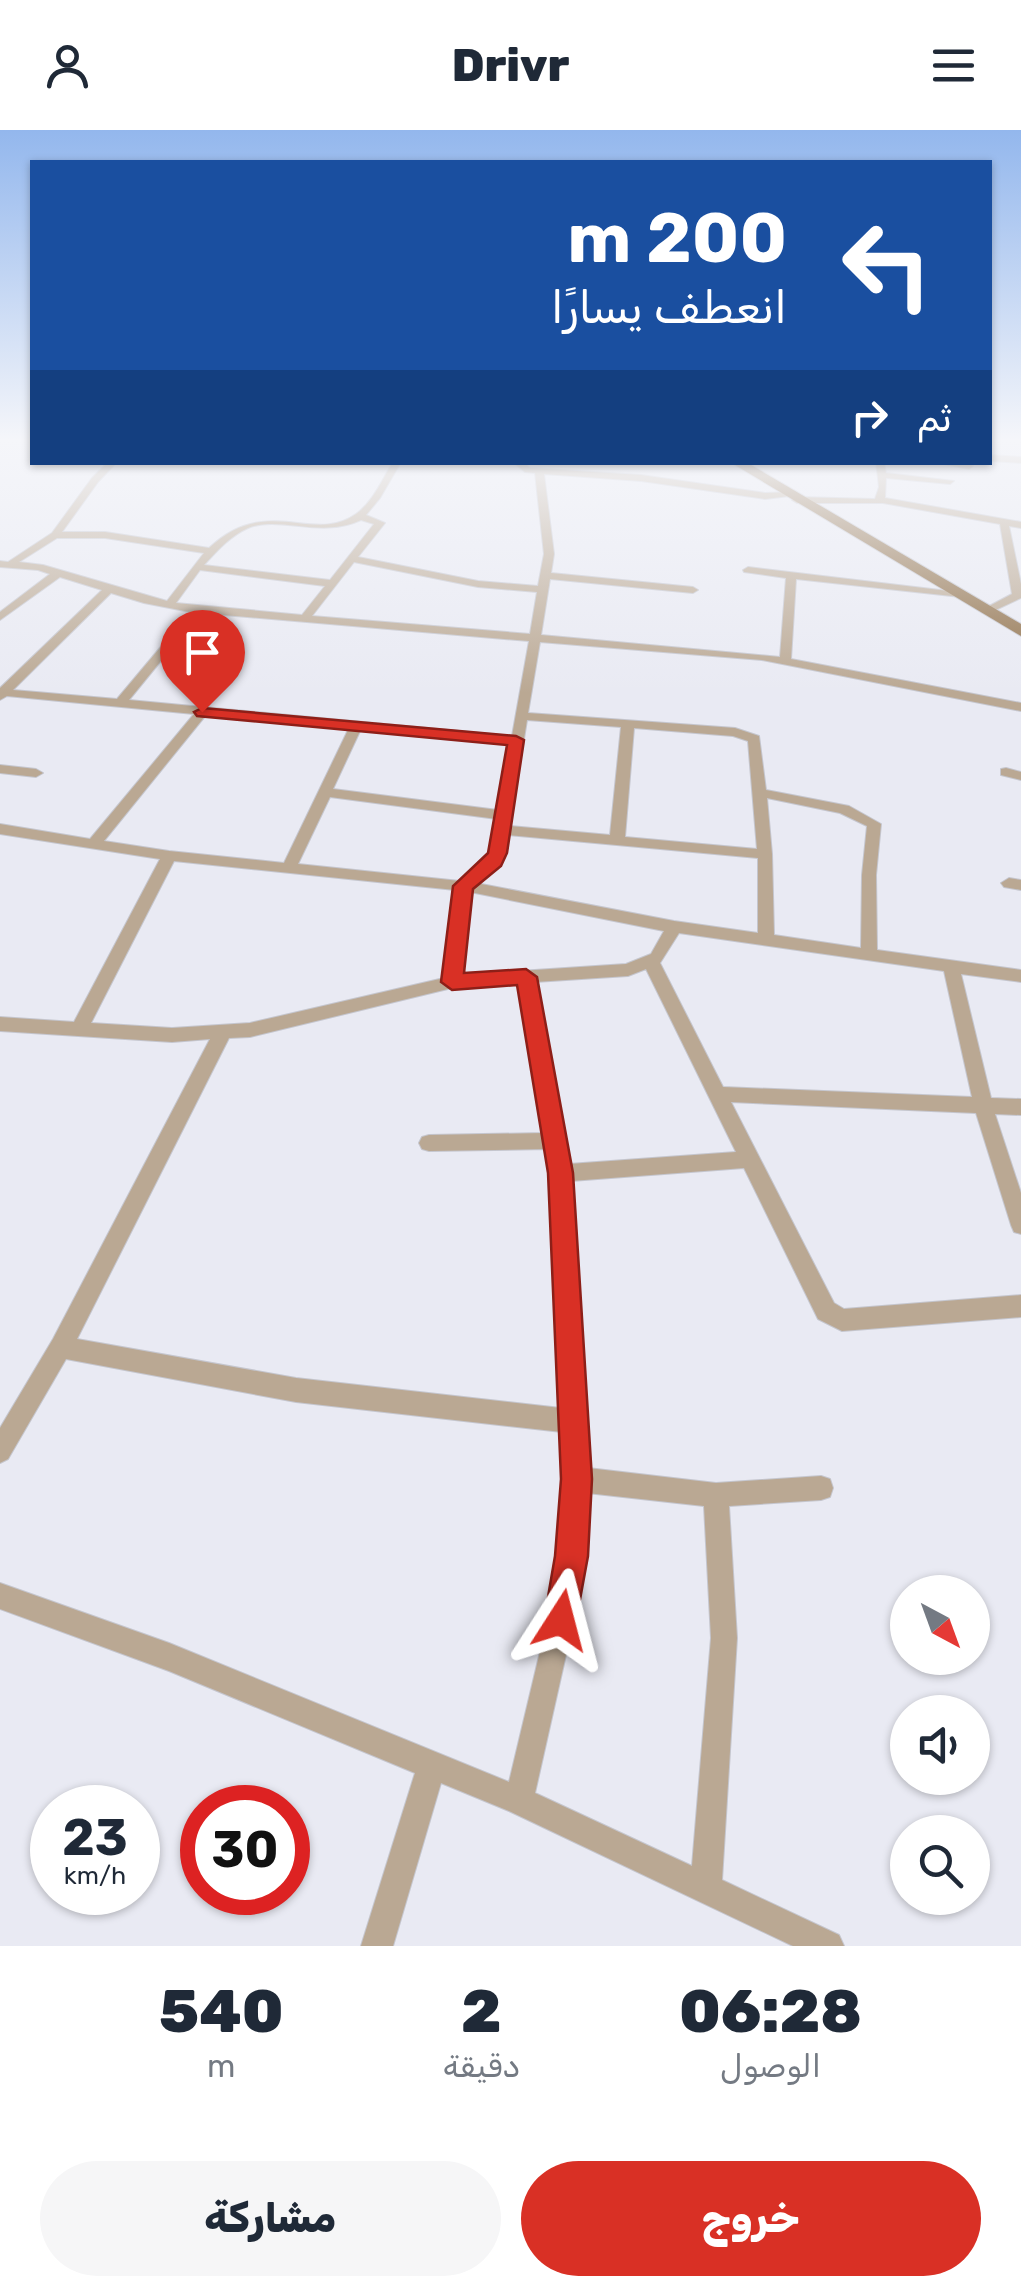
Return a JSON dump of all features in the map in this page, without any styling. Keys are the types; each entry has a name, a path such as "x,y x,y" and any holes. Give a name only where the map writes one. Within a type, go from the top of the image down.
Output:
{"main road":[{"path":"837,524 1021,631"}],"street":[{"path":"6,563 55,535 63,524"},
{"path":"169,605 212,551 236,531 253,524"},
{"path":"275,524 342,524"},
{"path":"304,620 379,524"},
{"path":"452,982 463,886 494,861 502,823 549,554 546,524"},
{"path":"985,610 1013,600 1019,591 1004,524"},
{"path":"55,535 105,535 212,551"},
{"path":"352,558 478,584 543,588"},
{"path":"6,563 197,610 534,640 642,644 785,661 1021,707"},
{"path":"198,567 333,584"},
{"path":"748,570 957,594"},
{"path":"0,617 58,573"},
{"path":"545,575 693,590"},
{"path":"785,661 791,577"},
{"path":"1,693 108,589"},
{"path":"119,704 197,610"},
{"path":"1,693 516,740"},
{"path":"94,844 202,712"},
{"path":"520,716 754,739 765,854 766,940"},
{"path":"616,840 628,724"},
{"path":"289,868 356,728"},
{"path":"0,769 36,773"},
{"path":"1006,772 1021,776"},
{"path":"323,792 616,840 765,854"},
{"path":"761,793 844,809 874,824 868,874 870,955"},
{"path":"0,849 6,830 169,856 463,886 674,926 1021,976"},
{"path":"79,1029 169,856"},
{"path":"0,1024 128,1034 222,1034 286,1023 452,982 628,970 652,962 665,948 674,926"},
{"path":"652,962 821,1303 834,1317 852,1320 1021,1306"},
{"path":"951,966 983,1105 1021,1225"},
{"path":"520,1801 566,1597 576,1479 560,1173 526,977"},
{"path":"0,1450 61,1346 222,1034"},
{"path":"718,1094 1021,1108"},
{"path":"429,1143 555,1141"},
{"path":"560,1173 750,1158"},
{"path":"61,1346 296,1390 572,1421"},
{"path":"576,1479 716,1495 820,1488"},
{"path":"706,1890 724,1638 716,1495"},
{"path":"0,1596 169,1657 520,1801 828,1946"},
{"path":"377,1946 432,1764"}],"route":[{"path":"202,712 516,740 498,853 494,861 463,886 452,982 526,977 560,1173 576,1479 571,1556 561,1620"}]}
